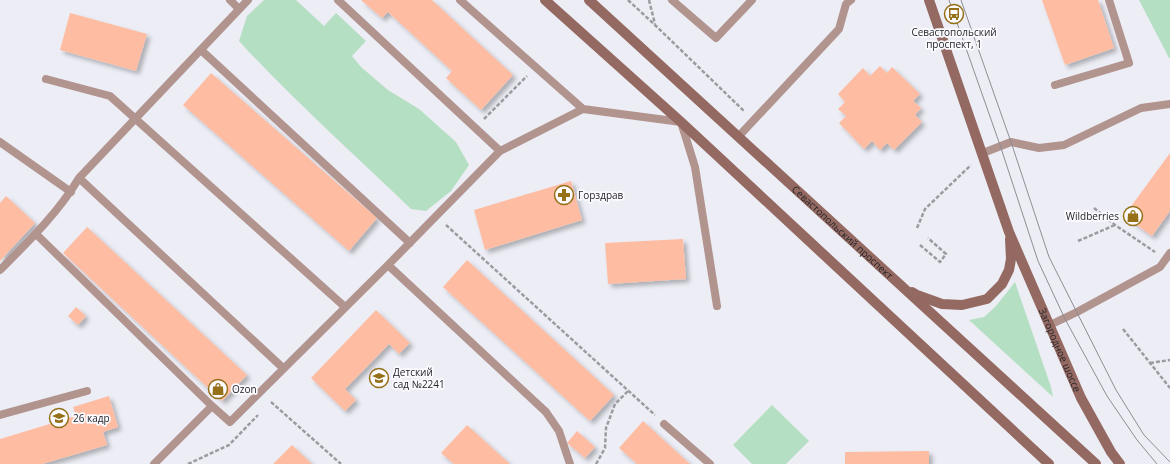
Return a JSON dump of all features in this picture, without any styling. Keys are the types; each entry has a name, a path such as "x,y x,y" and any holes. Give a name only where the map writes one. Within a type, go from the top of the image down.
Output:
{"main road":[{"path":"544,0 681,122 1049,464"},
{"name":"Севастопольский проспект","path":"589,0 1096,464"},
{"name":"Загородное шоссе","path":"929,0 1009,232 1081,398 1111,452 1120,464"},
{"name":"Загородное шоссе","path":"895,281 917,295 942,304 962,305 987,299 1002,284 1009,270 1011,259 1009,232"}],"lane":[{"path":"230,0 239,9"},
{"path":"0,270 36,234 71,192 79,178 248,0"},
{"path":"338,0 500,151"},
{"path":"460,0 583,109 681,122 695,167 718,306"},
{"path":"672,0 716,38 752,0"},
{"path":"738,137 839,29 846,4 851,0"},
{"path":"1056,85 1129,63 1109,0"},
{"path":"201,50 410,242"},
{"path":"46,79 110,96 345,307"},
{"path":"983,154 1011,142 1040,148 1064,145 1141,108 1170,104"},
{"path":"36,234 230,422 500,151 583,109"},
{"path":"0,142 71,192"},
{"path":"79,178 283,368"},
{"path":"1050,325 1160,268 1168,256"},
{"path":"388,265 546,412 559,431 570,464"},
{"path":"0,415 87,391"},
{"path":"154,464 212,406"},
{"path":"664,424 710,464"}],"path":[{"path":"628,0 656,25 754,120"},
{"path":"649,0 656,25"},
{"path":"475,128 536,67"},
{"path":"917,228 925,209 983,154"},
{"path":"1094,208 1115,225 1168,256"},
{"path":"436,216 664,424"},
{"path":"1078,241 1115,225"},
{"path":"920,245 940,262 946,254 928,238"},
{"path":"1123,329 1170,388"},
{"path":"1150,362 1170,360"},
{"path":"596,464 605,448 606,428 615,404 628,391"},
{"path":"271,402 341,464"}],"green space":[{"path":"264,0 296,0 324,26 336,13 366,41 352,56 361,67 388,90 419,109 456,142 469,165 451,191 426,211 411,209 260,63 239,41 247,16"},
{"path":"1139,0 1170,0 1170,58 1169,58"},
{"path":"1015,282 1051,387 1053,397 969,320 984,317 996,306"},
{"path":"772,405 809,441 786,464 752,464 733,445"}],"building":[{"path":"361,0 432,0 513,75 481,110 446,78 452,71 388,12 382,18"},
{"path":"1042,0 1098,0 1114,48 1065,65"},
{"path":"70,13 147,34 136,71 60,50"},
{"path":"880,66 887,73 892,67 920,94 913,101 921,108 915,115 922,122 894,150 887,143 880,150 872,141 864,149 839,123 846,116 838,109 845,102 838,94 863,68 870,76"},
{"path":"211,73 377,218 349,251 183,105"},
{"path":"1170,153 1170,211 1152,236 1124,216"},
{"path":"571,181 582,220 485,250 474,210"},
{"path":"6,196 35,223 0,261 0,203"},
{"path":"87,227 247,375 222,401 63,253"},
{"path":"683,239 686,279 608,284 605,243"},
{"path":"467,260 614,395 590,421 443,287"},
{"path":"76,307 86,316 78,325 68,316"},
{"path":"376,310 410,343 399,354 389,344 345,389 356,400 345,411 311,378"},
{"path":"109,396 118,427 103,432 107,445 42,464 0,464 0,439 76,416 73,407"},
{"path":"643,421 690,464 637,464 619,448"},
{"path":"467,425 510,464 454,464 441,453"},
{"path":"577,431 595,447 585,458 567,443"},
{"path":"292,445 312,464 273,464"},
{"path":"929,451 929,464 845,464 845,452"}],"tram line":[{"path":"949,0 1000,145 1038,261 1065,319 1107,396 1137,440 1157,464"},
{"path":"961,0 1011,142 1049,257 1116,390 1144,435 1170,462"}],"place":[{"name":"Севастопольский проспект, 1","path":"954,14"},
{"name":"Горздрав","path":"564,195"},
{"name":"Wildberries","path":"1133,216"},
{"name":"Детский сад №2241","path":"379,378"},
{"name":"Ozon","path":"218,389"},
{"name":"26 кадр","path":"59,418"}]}
